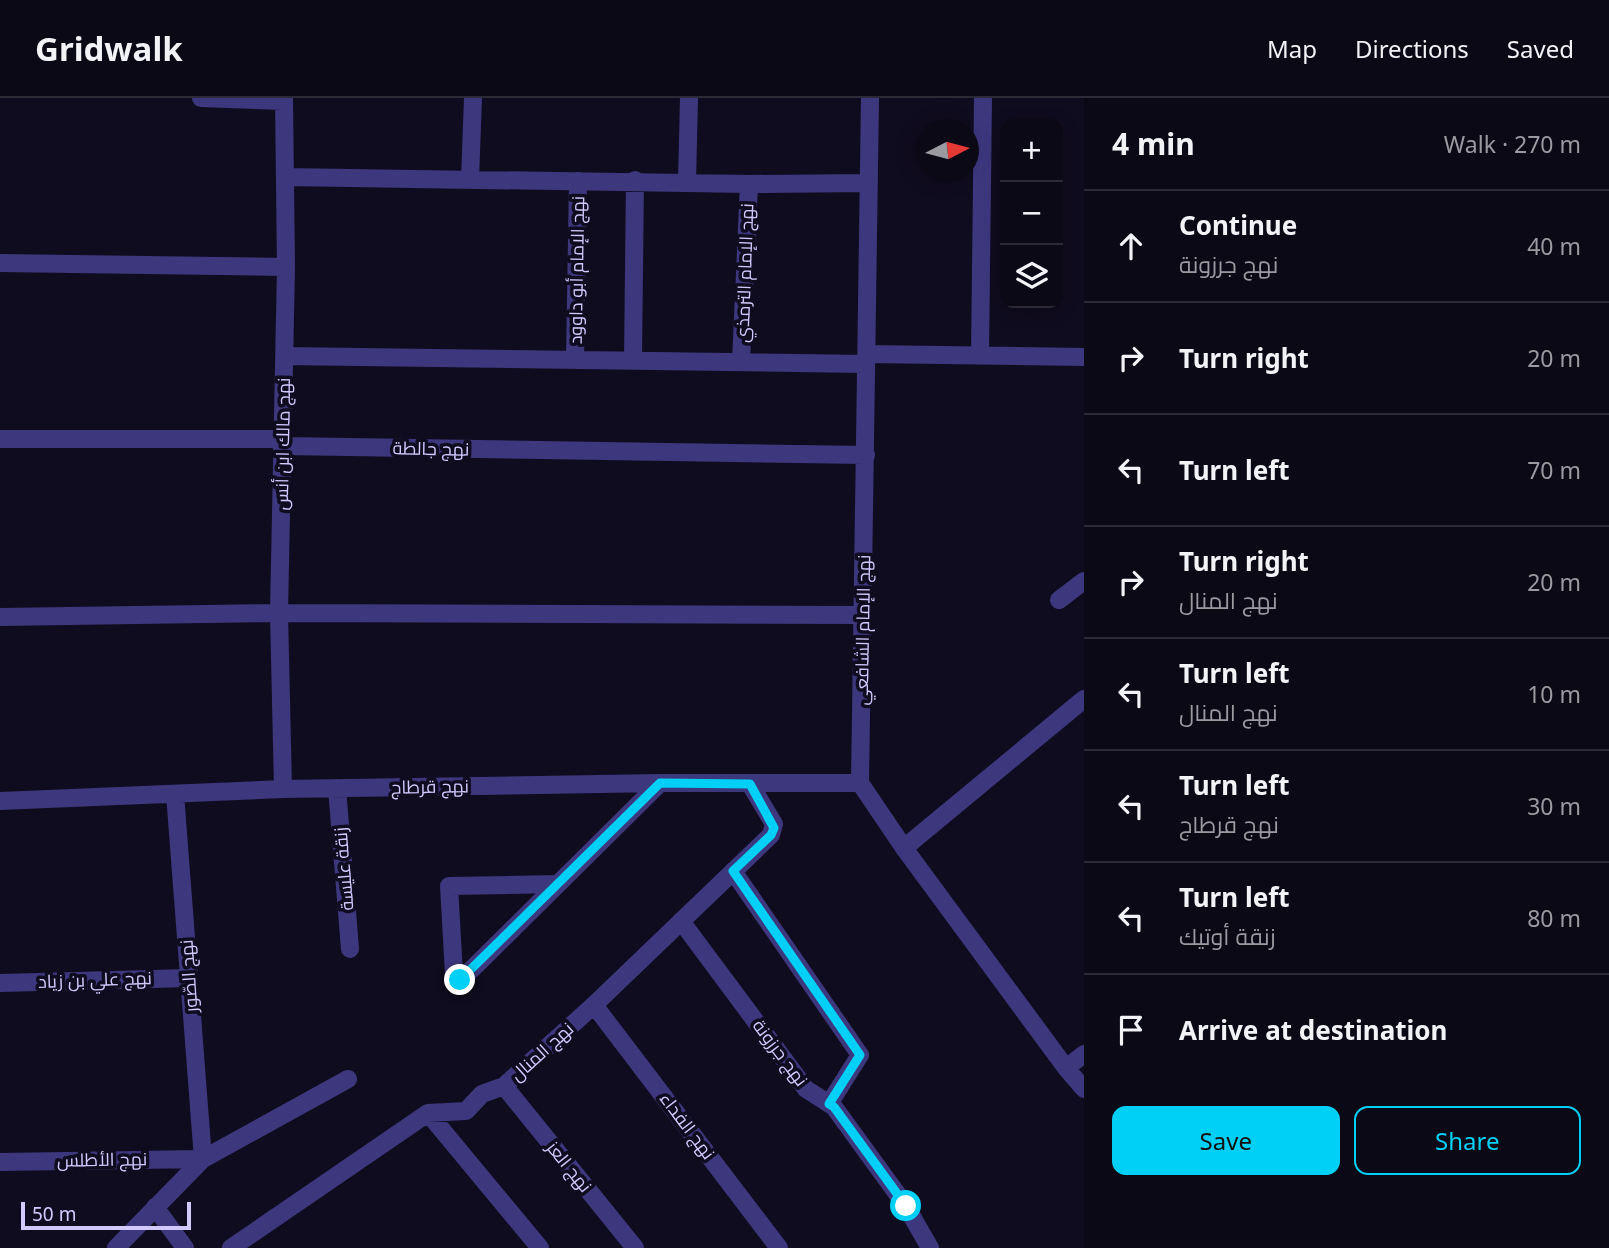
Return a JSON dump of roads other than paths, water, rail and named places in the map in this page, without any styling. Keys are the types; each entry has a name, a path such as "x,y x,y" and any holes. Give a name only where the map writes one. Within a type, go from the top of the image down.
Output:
{"street":[{"path":"201,98 284,99"},
{"path":"470,180 473,98"},
{"path":"687,182 690,98"},
{"name":"نهج الإمام الشافعي","path":"860,783 870,98"},
{"path":"980,355 983,98"},
{"name":"نهج مالك ابن أنس","path":"283,789 279,613 286,267 284,99"},
{"path":"285,177 635,180 748,184 869,183"},
{"path":"634,359 635,180"},
{"name":"نهج الإمام أبو داوود","path":"575,359 578,181"},
{"name":"نهج الإمام الترمذي","path":"741,362 748,184"},
{"path":"0,263 286,267"},
{"path":"285,356 741,362 980,355 1084,357"},
{"name":"نهج جالطة","path":"0,439 276,439 283,446 866,455"},
{"path":"1059,600 1084,581"},
{"path":"0,617 279,613 863,615"},
{"path":"904,848 1084,699"},
{"path":"558,884 449,886 453,974 456,979 462,979 558,884 660,783"},
{"path":"860,783 904,848 1084,1089"},
{"name":"نهج قرطاج","path":"0,801 283,789 860,783"},
{"name":"نهج المنال","path":"428,1113 466,1111 482,1094 504,1086 594,1005 771,835 774,828 750,784"},
{"name":"زنقة عليسة","path":"337,789 350,949"},
{"name":"نهج الصّور","path":"175,794 203,1159"},
{"path":"733,871 860,1055 829,1104"},
{"name":"نهج جرزونة","path":"681,920 806,1090 834,1107 906,1206 930,1248"},
{"name":"نهج علي بن زياد","path":"0,983 189,978"},
{"name":"نهج الفداء","path":"594,1005 779,1248"},
{"path":"1066,1068 1084,1054"},
{"path":"116,1248 203,1159 348,1079"},
{"name":"نهج العز","path":"504,1086 635,1248"},
{"path":"231,1248 428,1113 540,1248"},
{"name":"نهج الأطلس","path":"0,1161 203,1159"},
{"path":"155,1207 184,1248"}]}
